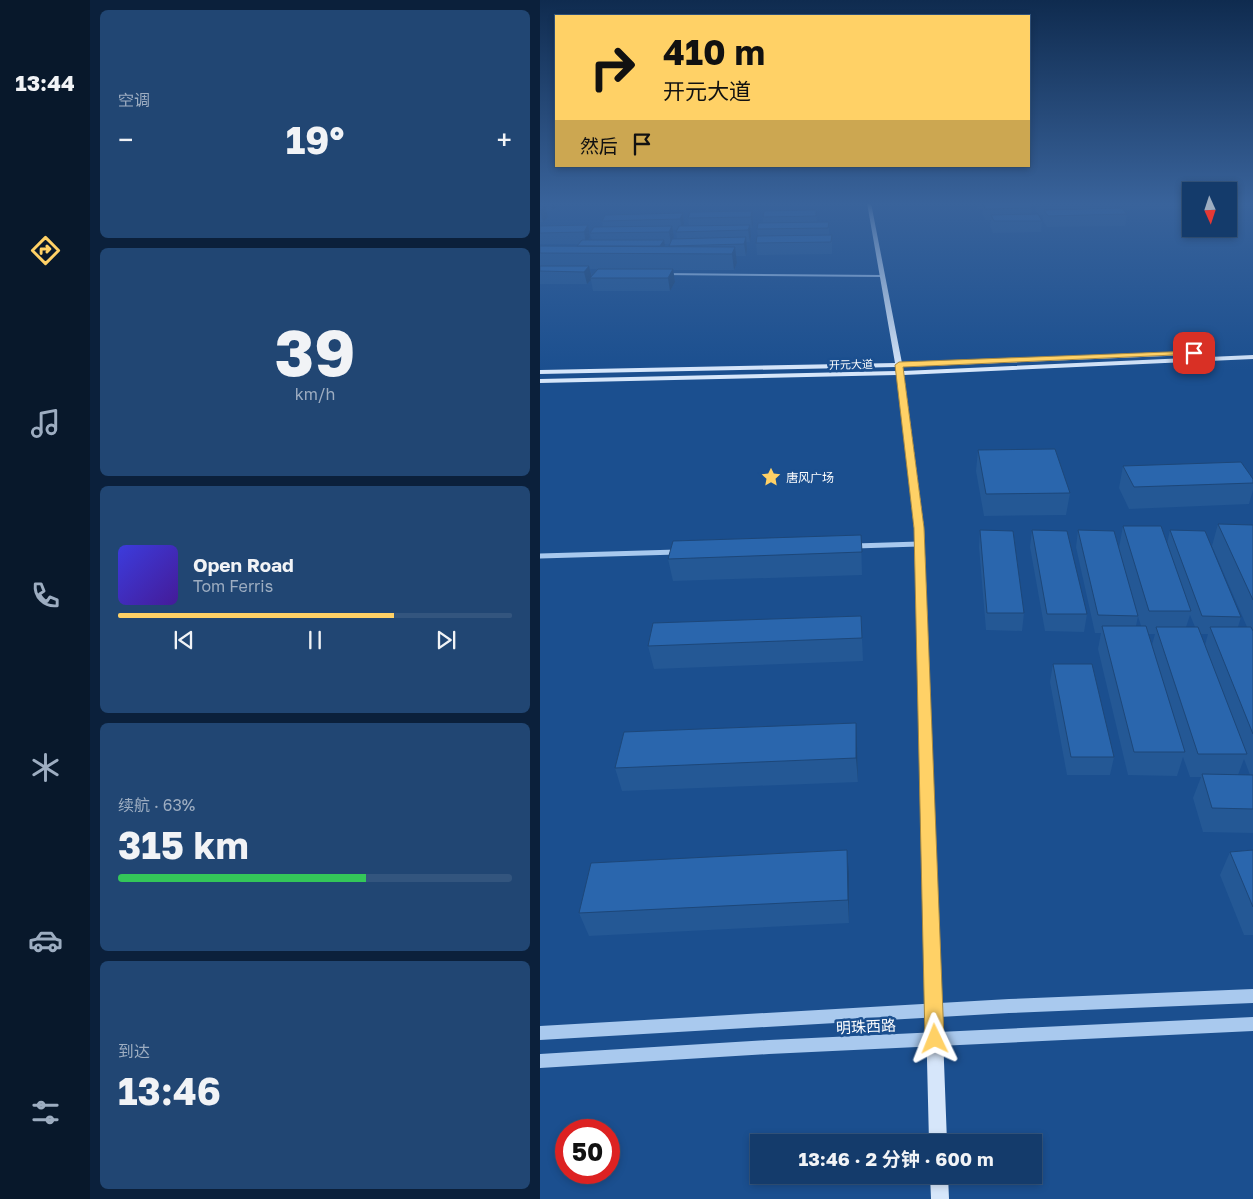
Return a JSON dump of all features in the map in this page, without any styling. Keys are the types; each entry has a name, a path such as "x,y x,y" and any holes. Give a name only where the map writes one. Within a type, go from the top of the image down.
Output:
{"main road":[{"path":"879,259 899,369 920,544 938,1134"},
{"name":"开元大道","path":"540,372 899,369 1253,350"},
{"name":"开元大道","path":"540,381 1253,357"},
{"path":"939,1184 940,1199"}],"street":[{"path":"657,274 882,276"},
{"path":"850,546 920,544"},
{"path":"540,556 680,552"},
{"name":"明珠西路","path":"540,1033 934,1011 1253,996"},
{"name":"明珠西路","path":"540,1061 935,1039 1253,1024"}],"building":[{"path":"540,266 589,266 584,272 540,271"},
{"path":"598,269 673,269 668,278 590,278"},
{"path":"1055,449 1070,493 986,494 978,450"},
{"path":"1241,462 1253,479 1253,483 1134,487 1123,466"},
{"path":"1218,524 1253,525 1253,600"},
{"path":"1123,526 1161,526 1191,611 1149,611"},
{"path":"980,530 1013,531 1024,613 987,613"},
{"path":"1032,530 1067,531 1087,614 1047,614"},
{"path":"1078,530 1114,531 1138,616 1098,615"},
{"path":"1170,530 1205,531 1241,617 1202,616"},
{"path":"861,535 862,552 668,559 673,541"},
{"path":"861,616 862,638 648,646 653,623"},
{"path":"1102,626 1146,626 1185,752 1134,752"},
{"path":"1156,627 1198,627 1247,754 1198,754"},
{"path":"1210,627 1251,627 1253,631 1253,734"},
{"path":"1053,664 1092,664 1114,757 1071,757"},
{"path":"856,723 856,758 615,768 624,732"},
{"path":"1202,774 1253,775 1253,809 1212,808"},
{"path":"847,850 848,900 579,913 591,863"},
{"path":"1253,850 1253,907 1230,852"}],"place":[{"name":"唐风广场","path":"771,477"}],"route":[{"path":"935,1039 919,528 899,365 1194,353"}]}
